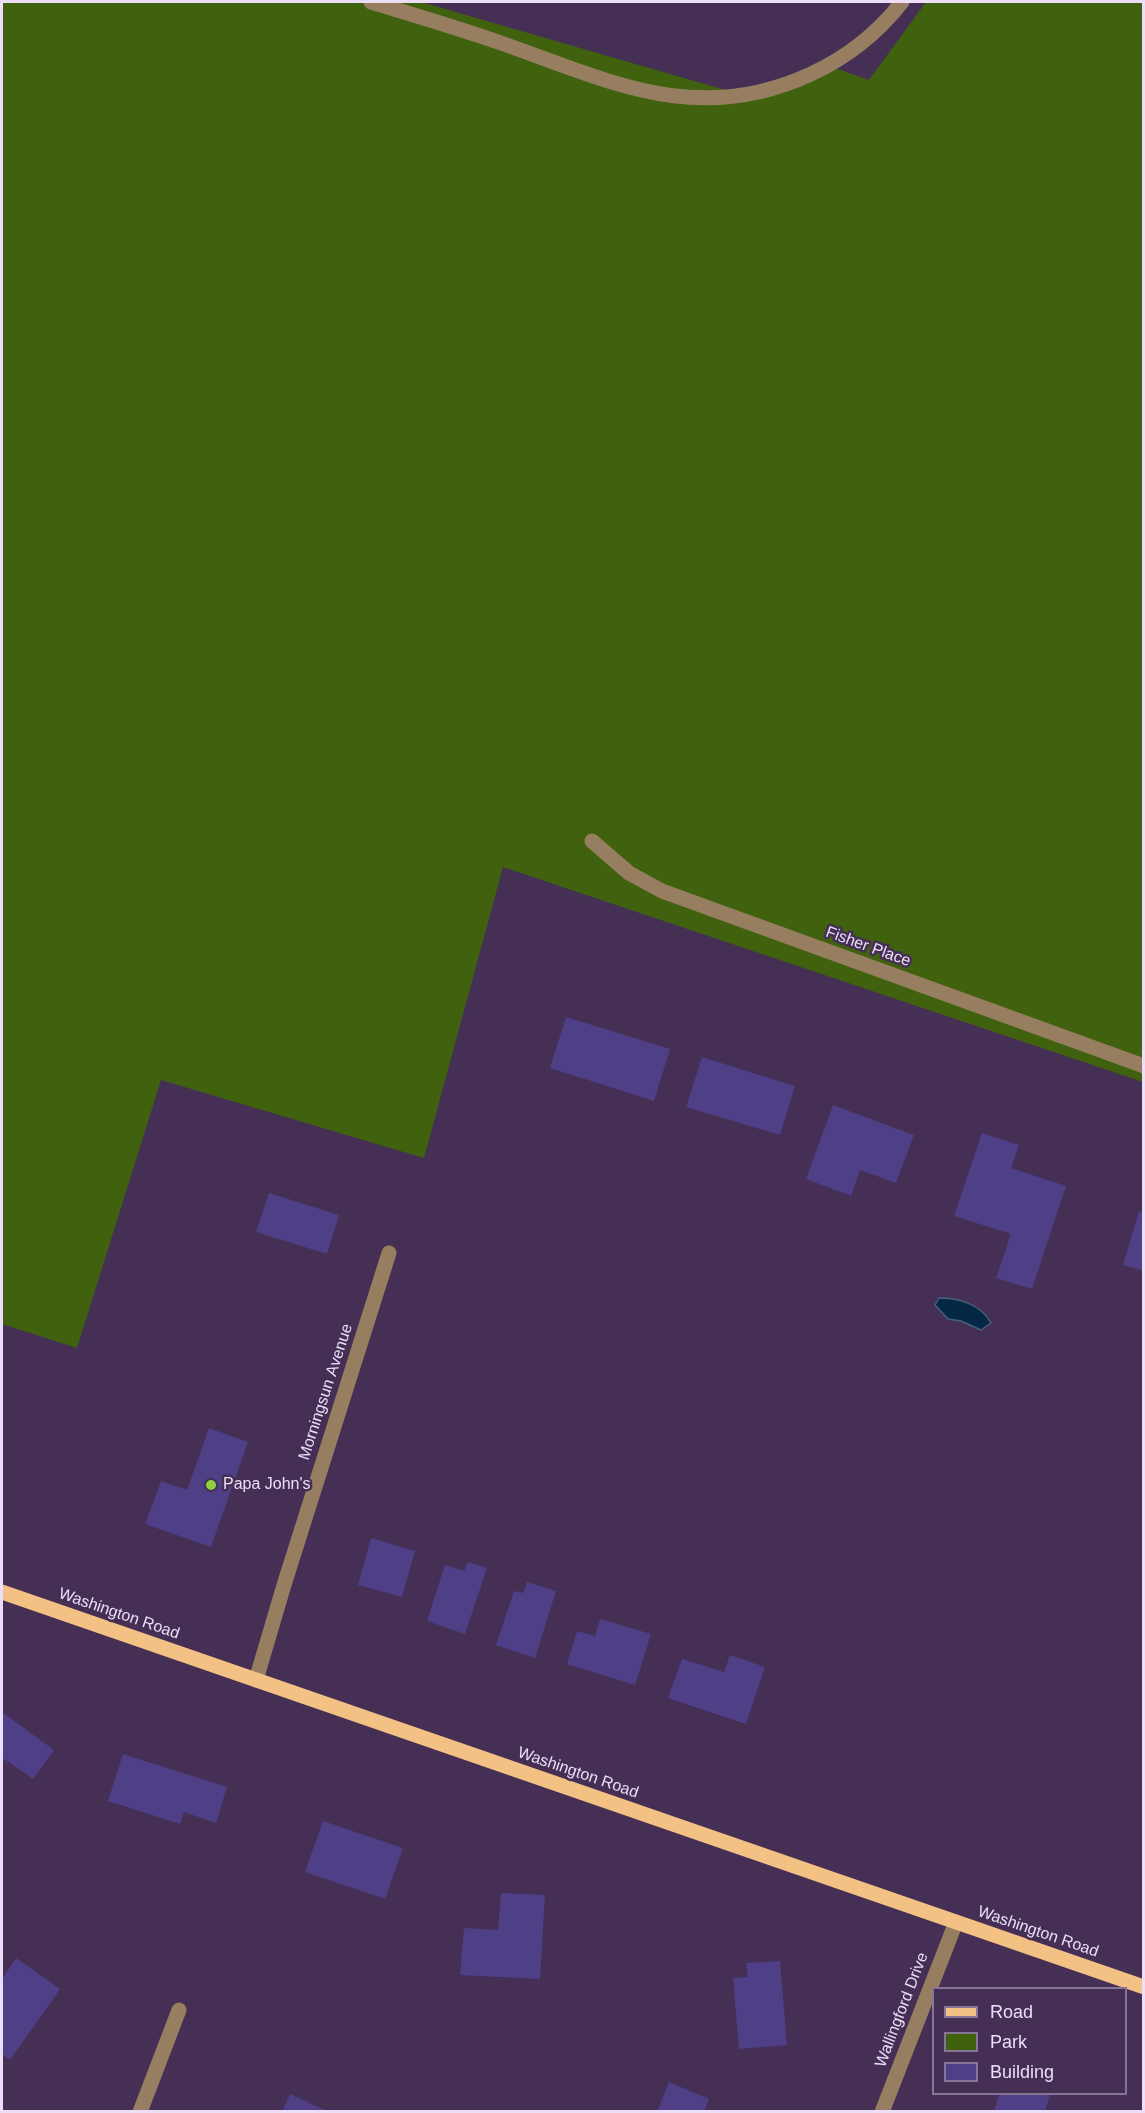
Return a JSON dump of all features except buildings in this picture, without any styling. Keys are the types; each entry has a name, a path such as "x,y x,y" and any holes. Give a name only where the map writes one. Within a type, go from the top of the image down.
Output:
{"main road":[{"name":"Washington Road","path":"2,1592 1143,1987"}],"street":[{"path":"371,2 500,43 621,86 668,95 708,98 762,93 829,66 859,47 902,2"},
{"name":"Fisher Place","path":"592,841 629,873 662,891 1143,1066"},
{"name":"Morningsun Avenue","path":"256,1680 287,1574 389,1253"},
{"name":"Wallingford Drive","path":"882,2112 956,1922"},
{"path":"140,2112 179,2010"}],"green space":[{"path":"2,2 421,2 746,96 829,66 869,80 926,2 1143,2 1143,1082 503,867 424,1158 161,1080 77,1348 2,1324"}],"water":[{"path":"939,1298 968,1303 987,1316 991,1323 981,1330 961,1321 948,1319 935,1305"}],"place":[{"name":"Papa John's","path":"211,1485"}]}
